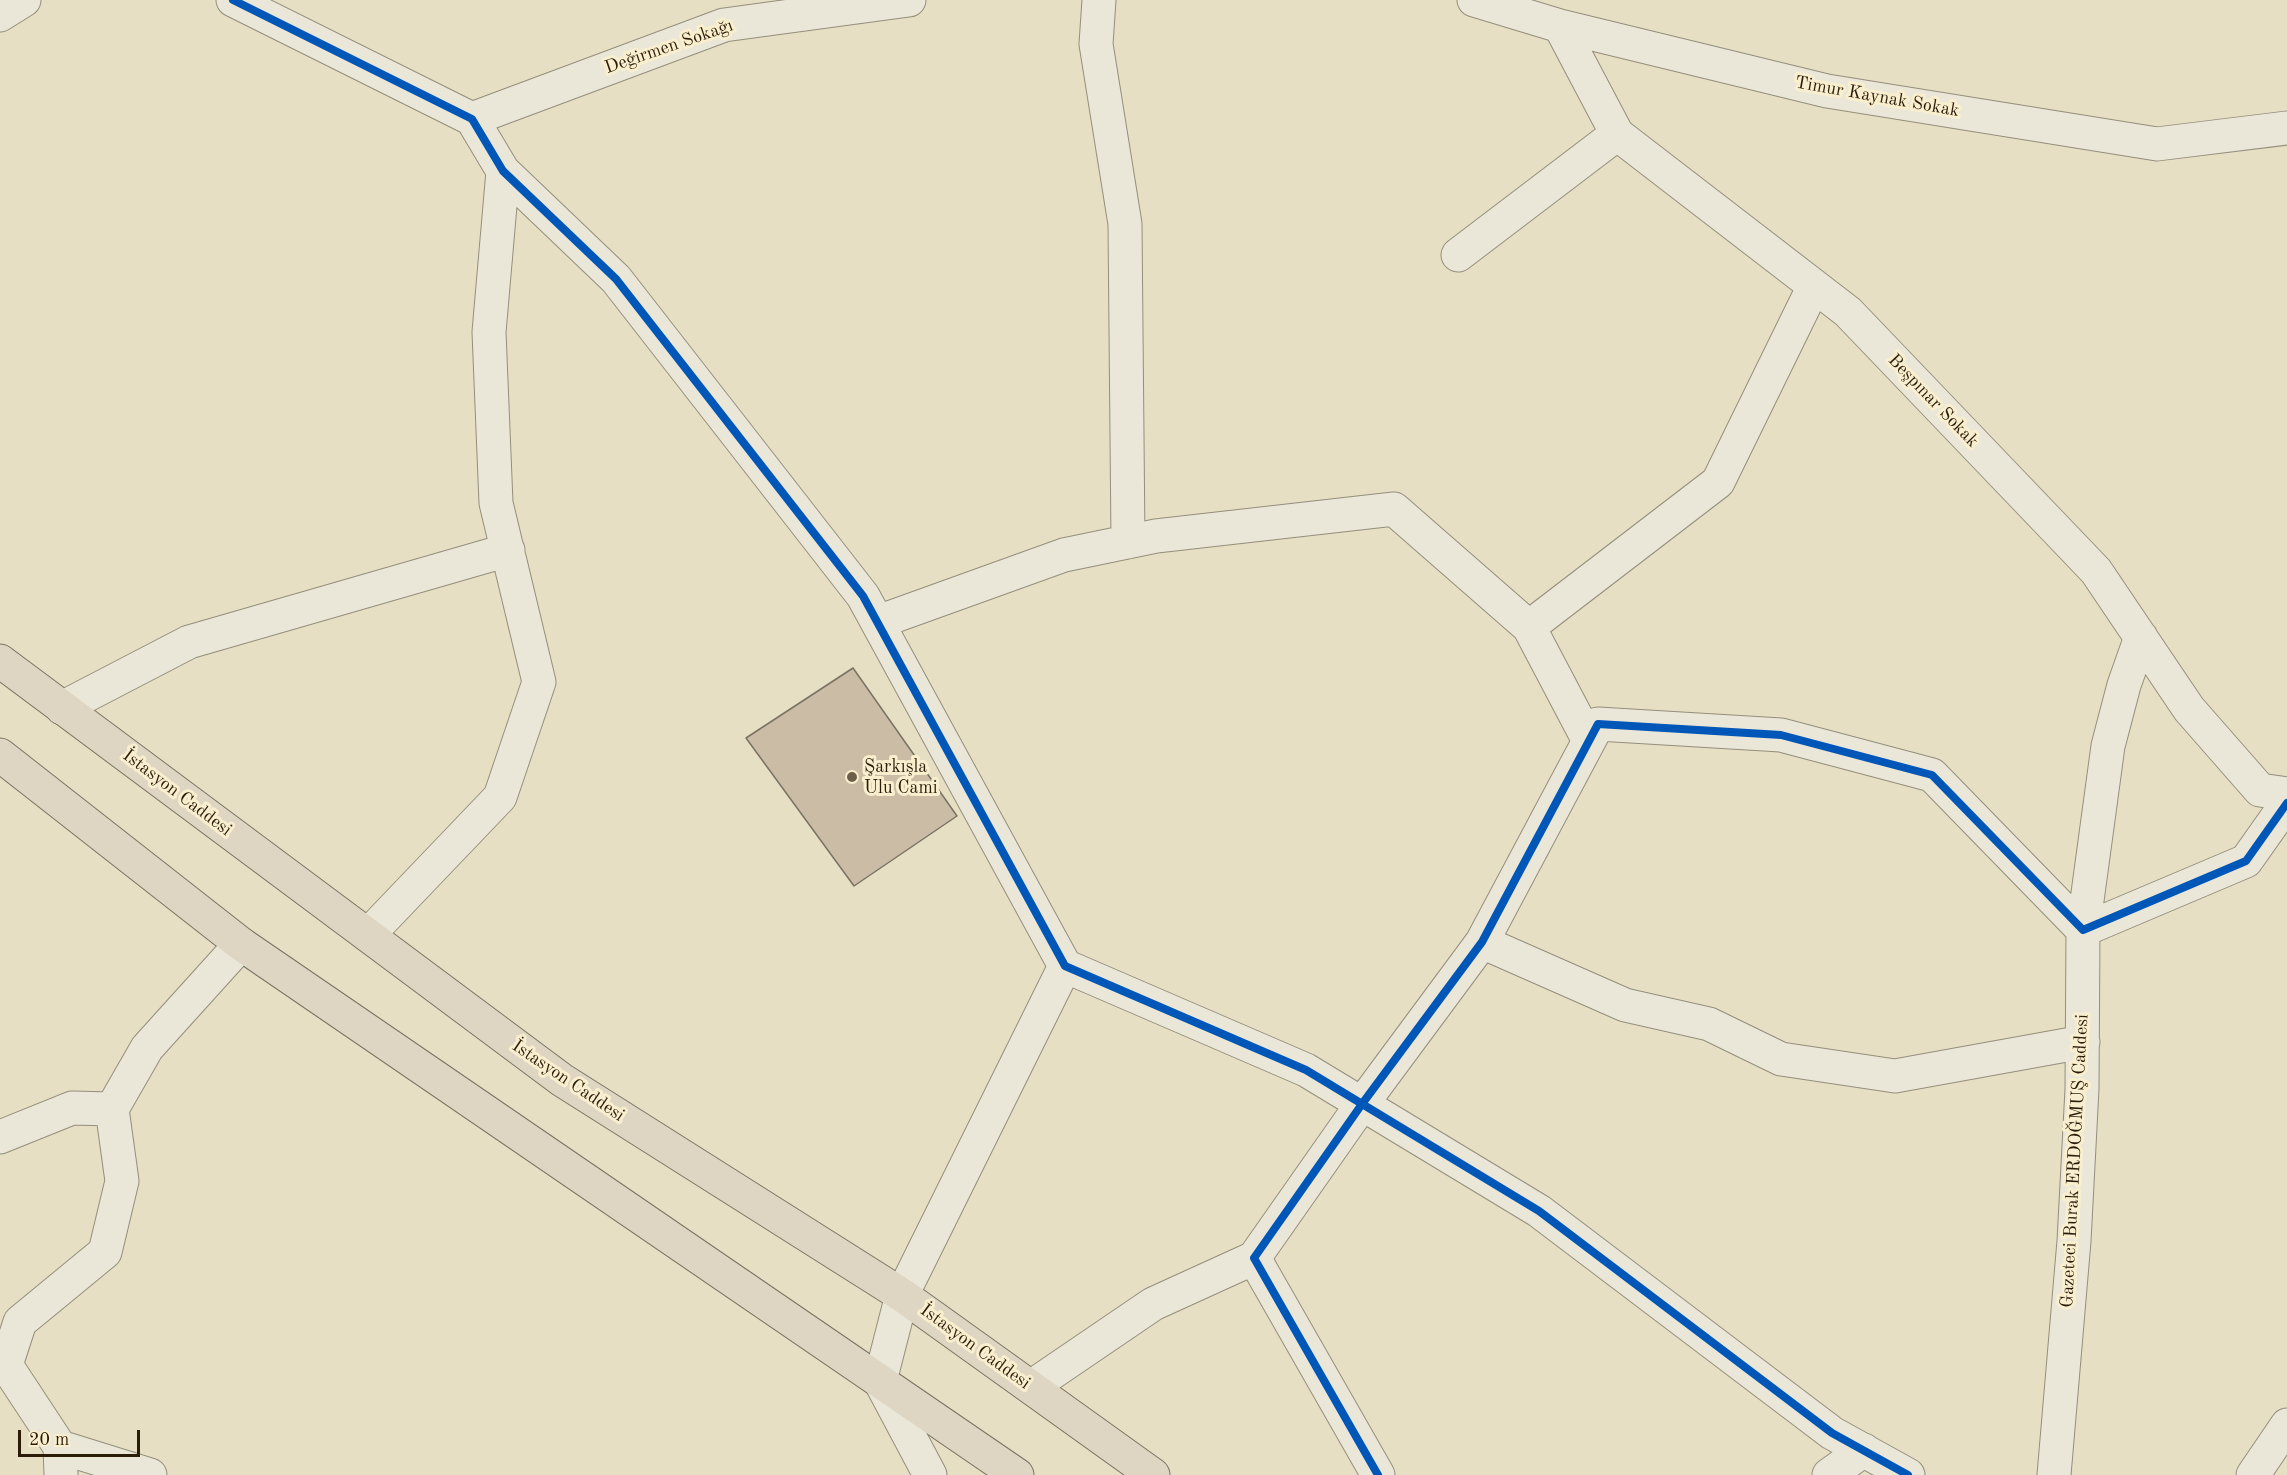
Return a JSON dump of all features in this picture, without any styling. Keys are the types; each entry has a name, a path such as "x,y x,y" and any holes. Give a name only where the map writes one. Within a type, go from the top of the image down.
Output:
{"main road":[{"name":"İstasyon Caddesi","path":"0,662 561,1080 902,1294 1153,1475"},
{"path":"0,755 241,944 1017,1475"}],"street":[{"path":"0,15 24,0"},
{"path":"233,0 472,119 503,171 616,279 863,596 1065,966 1306,1070 1539,1211 1832,1433 1908,1475"},
{"name":"Değirmen Sokağı","path":"472,119 724,25 909,0"},
{"path":"1099,0 1096,44 1125,224 1128,542"},
{"name":"Timur Kaynak Sokak","path":"1474,0 1560,26 1827,91 2157,144 2287,128"},
{"name":"Beşpınar Sokak","path":"1560,26 1617,135 1848,312 2096,571 2189,709 2260,790 2287,794"},
{"path":"1458,255 1617,135"},
{"path":"368,935 501,797 539,682 496,503 489,332 503,171"},
{"path":"1529,627 1718,482 1814,286"},
{"path":"878,622 1064,555 1128,542 1394,509 1529,627 1589,741"},
{"path":"63,708 189,642 508,550"},
{"name":"Gazeteci Burak ERDOĞMUŞ Caddesi","path":"2054,1475 2074,1241 2082,1042 2083,930 2108,746 2124,685 2141,638"},
{"path":"1031,1387 1153,1305 1254,1258 1362,1104 1482,942 1598,724 1781,735 1932,775 2083,930 2246,861 2287,803"},
{"path":"1482,942 1624,1005 1709,1024 1781,1059 1895,1076 2082,1042"},
{"path":"150,1475 61,1461 3,1366 20,1322 105,1252 122,1181 112,1109 147,1048 241,944"},
{"path":"930,1475 880,1381 902,1294 1065,966"},
{"path":"0,1137 72,1108 112,1109"},
{"path":"1254,1258 1378,1475"},
{"path":"2253,1475 2287,1425"},
{"path":"1829,1475 1864,1450"}],"building":[{"name":"Şarkışla Ulu Cami","path":"853,668 957,816 854,886 746,738"}],"cycle path":[{"path":"233,0 472,119 503,171 616,279 863,596 1065,966 1306,1070 1539,1211 1832,1433 1908,1475"},
{"path":"1378,1475 1254,1258 1362,1104 1482,942 1598,724 1781,735 1932,775 2083,930 2246,861 2287,803"}],"place":[{"name":"Şarkışla Ulu Cami","path":"852,777"}]}
